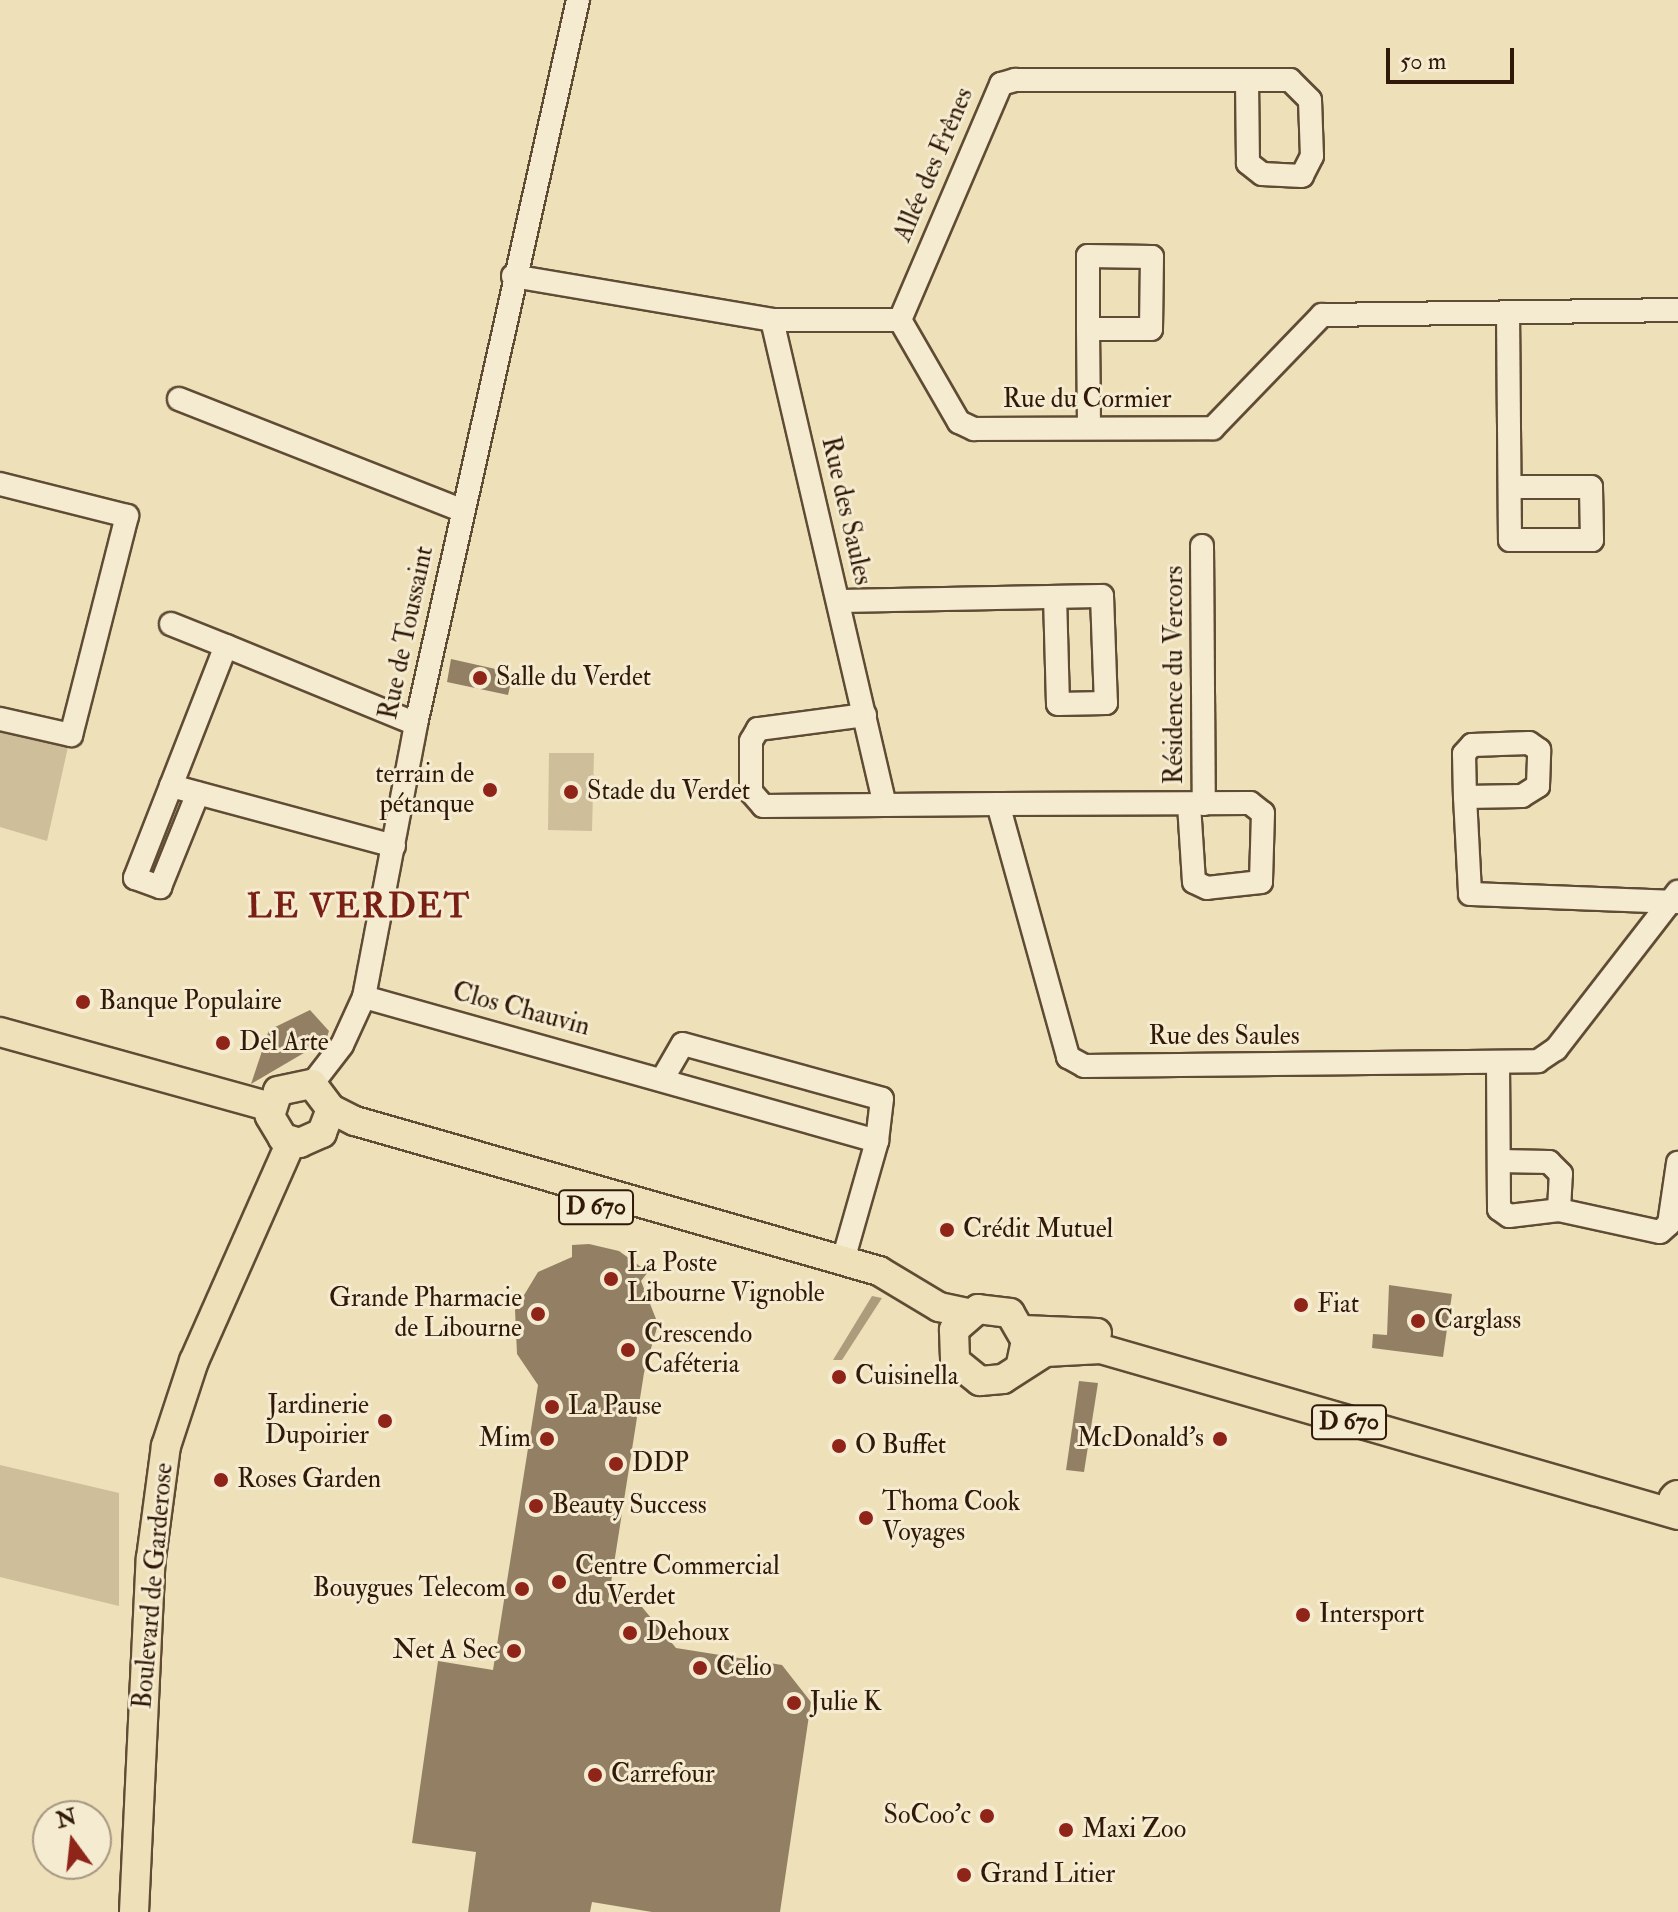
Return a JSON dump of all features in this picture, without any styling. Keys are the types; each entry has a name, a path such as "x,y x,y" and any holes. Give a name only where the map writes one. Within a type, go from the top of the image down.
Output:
{"main road":[{"path":"0,1032 270,1107"},
{"path":"312,1084 326,1121 291,1142 272,1125 270,1107 286,1086 312,1084"},
{"name":"D 670","path":"326,1121 843,1260 968,1313"},
{"name":"D 670","path":"326,1121 893,1294 951,1341"},
{"name":"Boulevard de Garderose","path":"134,1912 151,1558 166,1446 189,1373 291,1142"},
{"path":"999,1308 1023,1330 1021,1364 1003,1379 980,1381 961,1370 951,1341 968,1313 999,1308"},
{"name":"D 670","path":"1023,1330 1096,1333 1677,1503"},
{"name":"D 670","path":"1021,1364 1045,1352 1101,1349 1677,1503"}],"street":[{"name":"Rue de Toussaint","path":"312,1084 342,1045 364,997 416,724 513,276 578,0"},
{"name":"Allée des Frênes","path":"900,320 1001,84 1247,80 1290,80 1310,100 1312,156 1302,176 1262,174 1248,163 1247,80"},
{"path":"513,276 772,320 900,320"},
{"name":"Rue du Cormier","path":"900,320 959,422 974,429 1213,428 1322,315 1678,310"},
{"path":"1508,312 1510,487"},
{"name":"Rue des Saules","path":"772,320 885,805"},
{"path":"1088,329 1089,428"},
{"path":"179,399 463,511"},
{"path":"0,484 127,516 71,735 0,719"},
{"name":"Résidence du Vercors","path":"1197,804 1260,807 1261,882 1207,888 1194,882 1202,546"},
{"path":"839,601 1102,596 1106,703 1058,704 1055,597"},
{"path":"171,624 416,724"},
{"path":"198,793 160,887 135,878 226,646"},
{"path":"865,715 758,729 751,741 751,792 763,806 1197,804"},
{"path":"171,786 394,846"},
{"path":"1465,797 1470,894 1676,897"},
{"name":"Rue des Saules","path":"998,804 1059,1043 1084,1066 1538,1061 1556,1049 1676,897"},
{"name":"Clos Chauvin","path":"364,997 663,1078 877,1141"},
{"path":"663,1078 673,1050 683,1044 882,1099 877,1141 843,1260"},
{"path":"1498,1063 1502,1214 1559,1210 1660,1232 1669,1224 1678,1163"},
{"path":"1499,1161 1549,1162 1561,1174 1559,1210"}],"shaded area":[{"path":"0,731 68,747 47,841 0,827"},
{"name":"Stade du Verdet","path":"549,753 594,753 592,831 548,830"},
{"path":"872,1296 882,1298 842,1360 833,1360"},
{"path":"0,1465 119,1493 119,1606 0,1577"}],"building":[{"name":"Salle du Verdet","path":"451,659 513,673 508,695 447,682"},
{"path":"310,1010 329,1031 326,1040 251,1084 269,1030"},
{"name":"Centre Commercial du Verdet","path":"589,1244 619,1251 648,1272 641,1281 658,1324 644,1373 608,1602 642,1607 676,1648 782,1665 811,1702 780,1912 652,1912 592,1902 590,1912 468,1912 476,1852 412,1843 438,1661 493,1670 538,1385 517,1354 515,1310 538,1272 572,1257 572,1245"},
{"name":"Carglass","path":"1389,1285 1452,1294 1443,1357 1372,1348 1373,1334 1387,1335"},
{"path":"1079,1381 1098,1383 1084,1472 1066,1470"}],"place":[{"name":"Salle du Verdet","path":"480,678"},
{"name":"terrain de pétanque","path":"490,790"},
{"name":"Stade du Verdet","path":"571,792"},
{"name":"Banque Populaire","path":"83,1002"},
{"name":"Del Arte","path":"223,1043"},
{"name":"Crédit Mutuel","path":"947,1230"},
{"name":"La Poste Libourne Vignoble","path":"611,1279"},
{"name":"Fiat","path":"1301,1305"},
{"name":"Grande Pharmacie de Libourne","path":"538,1314"},
{"name":"Carglass","path":"1418,1321"},
{"name":"Crescendo Caféteria","path":"628,1350"},
{"name":"Cuisinella","path":"839,1377"},
{"name":"La Pause","path":"552,1407"},
{"name":"Jardinerie Dupoirier","path":"385,1421"},
{"name":"Mim","path":"547,1439"},
{"name":"McDonald's","path":"1220,1439"},
{"name":"O Buffet","path":"839,1446"},
{"name":"DDP","path":"616,1464"},
{"name":"Roses Garden","path":"221,1480"},
{"name":"Beauty Success","path":"536,1506"},
{"name":"Thoma Cook Voyages","path":"866,1518"},
{"name":"Centre Commercial du Verdet","path":"559,1582"},
{"name":"Bouygues Telecom","path":"522,1589"},
{"name":"Intersport","path":"1303,1615"},
{"name":"Dehoux","path":"630,1633"},
{"name":"Net A Sec","path":"514,1651"},
{"name":"Celio","path":"700,1668"},
{"name":"Julie K","path":"794,1703"},
{"name":"Carrefour","path":"595,1775"},
{"name":"SoCoo'c","path":"987,1816"},
{"name":"Maxi Zoo","path":"1066,1830"},
{"name":"Grand Litier","path":"964,1875"}],"district":[{"name":"LE VERDET","path":"359,907"}]}
